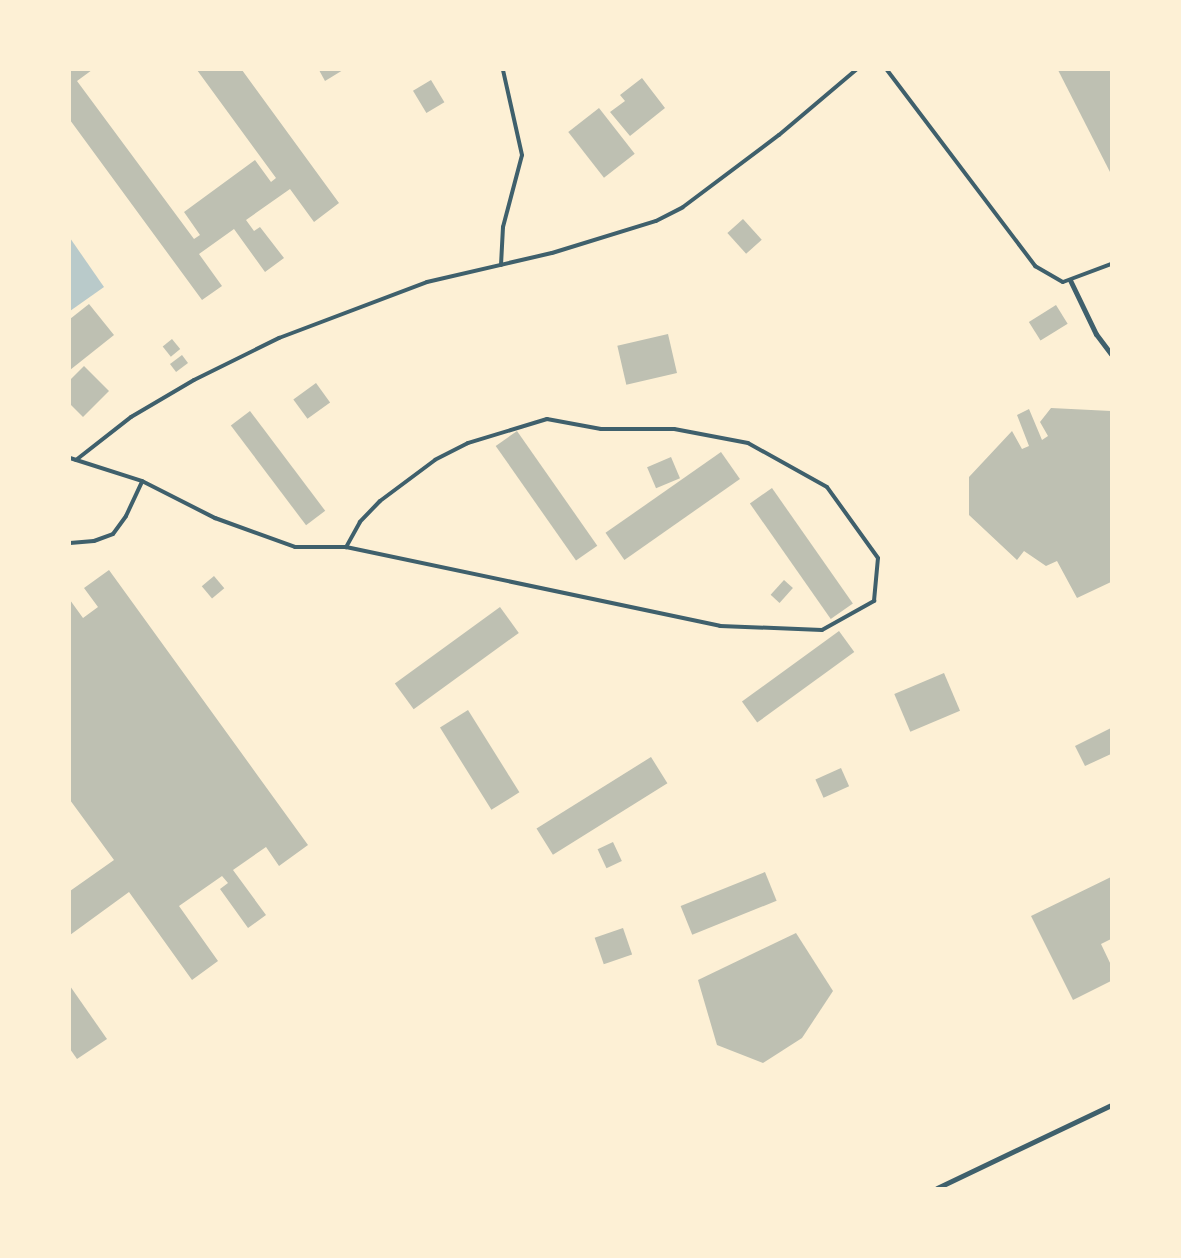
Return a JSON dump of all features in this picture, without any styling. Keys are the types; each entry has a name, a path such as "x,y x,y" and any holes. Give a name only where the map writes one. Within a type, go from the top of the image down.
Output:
{"street":[{"path":"1070,280 1096,334 1111,354"},
{"path":"937,1188 1111,1105"}],"lane":[{"path":"501,265 503,227 522,155 503,70"},
{"path":"76,460 131,418 194,380 279,338 428,282 628,232 683,207 779,135 856,70"},
{"path":"887,70 1035,266 1049,277 1063,282 1111,264"},
{"path":"70,458 142,481 215,518 295,547 346,548 720,626 822,630 874,601 878,558 827,487 748,443 674,428 601,429 547,419 468,444 436,460 380,501 360,522 346,548"},
{"path":"70,542 94,541 113,534 126,516 142,481"}],"shaded area":[{"path":"70,238 104,287 70,311"}],"building":[{"path":"70,70 92,70 77,81 194,239 200,235 184,212 255,160 271,182 276,178 197,70 242,70 339,203 314,222 290,189 246,220 254,231 260,227 284,258 265,272 234,229 199,254 222,286 202,300 70,120"},
{"path":"319,70 343,70 325,81"},
{"path":"1058,70 1111,70 1111,174"},
{"path":"642,78 665,108 630,136 610,112 625,101 620,95"},
{"path":"431,80 444,102 426,113 413,91"},
{"path":"599,108 635,154 604,178 568,132"},
{"path":"743,219 762,240 746,254 727,233"},
{"path":"89,304 114,335 70,370 70,319"},
{"path":"1056,305 1068,324 1041,341 1029,322"},
{"path":"668,334 677,373 626,385 617,346"},
{"path":"172,339 180,349 171,357 163,347"},
{"path":"182,355 188,363 176,372 170,364"},
{"path":"84,366 109,391 83,417 70,404 70,380"},
{"path":"316,383 330,402 307,419 293,399"},
{"path":"1051,408 1111,411 1111,582 1077,598 1057,561 1046,566 1024,551 1017,560 969,515 969,477 1012,431 1022,449 1029,446 1017,415 1029,409 1042,440 1048,436 1040,422"},
{"path":"250,411 325,511 306,525 231,425"},
{"path":"517,431 597,546 576,561 496,446"},
{"path":"721,452 740,479 624,560 605,533"},
{"path":"671,457 680,478 656,488 647,467"},
{"path":"772,488 853,604 831,619 750,503"},
{"path":"109,570 308,845 279,866 266,847 233,870 266,915 248,928 220,889 228,883 222,876 179,906 218,961 192,980 129,892 70,935 70,891 114,860 70,800 70,600 83,618 98,607 84,588"},
{"path":"214,576 224,588 212,599 202,586"},
{"path":"784,580 793,588 780,603 771,595"},
{"path":"500,607 519,633 414,709 395,683"},
{"path":"839,631 854,652 757,723 742,702"},
{"path":"944,673 960,711 910,732 894,694"},
{"path":"468,710 519,792 491,810 440,727"},
{"path":"1111,728 1111,754 1085,766 1075,746"},
{"path":"651,757 667,783 553,855 537,829"},
{"path":"841,768 849,786 824,798 815,779"},
{"path":"613,842 622,861 606,868 598,849"},
{"path":"765,872 777,901 692,935 681,906"},
{"path":"1111,877 1111,939 1101,944 1111,965 1111,981 1073,1000 1031,916"},
{"path":"623,928 632,954 604,964 595,938"},
{"path":"796,933 833,991 802,1038 763,1063 717,1045 698,980"},
{"path":"70,986 107,1039 77,1059 70,1049"}]}
